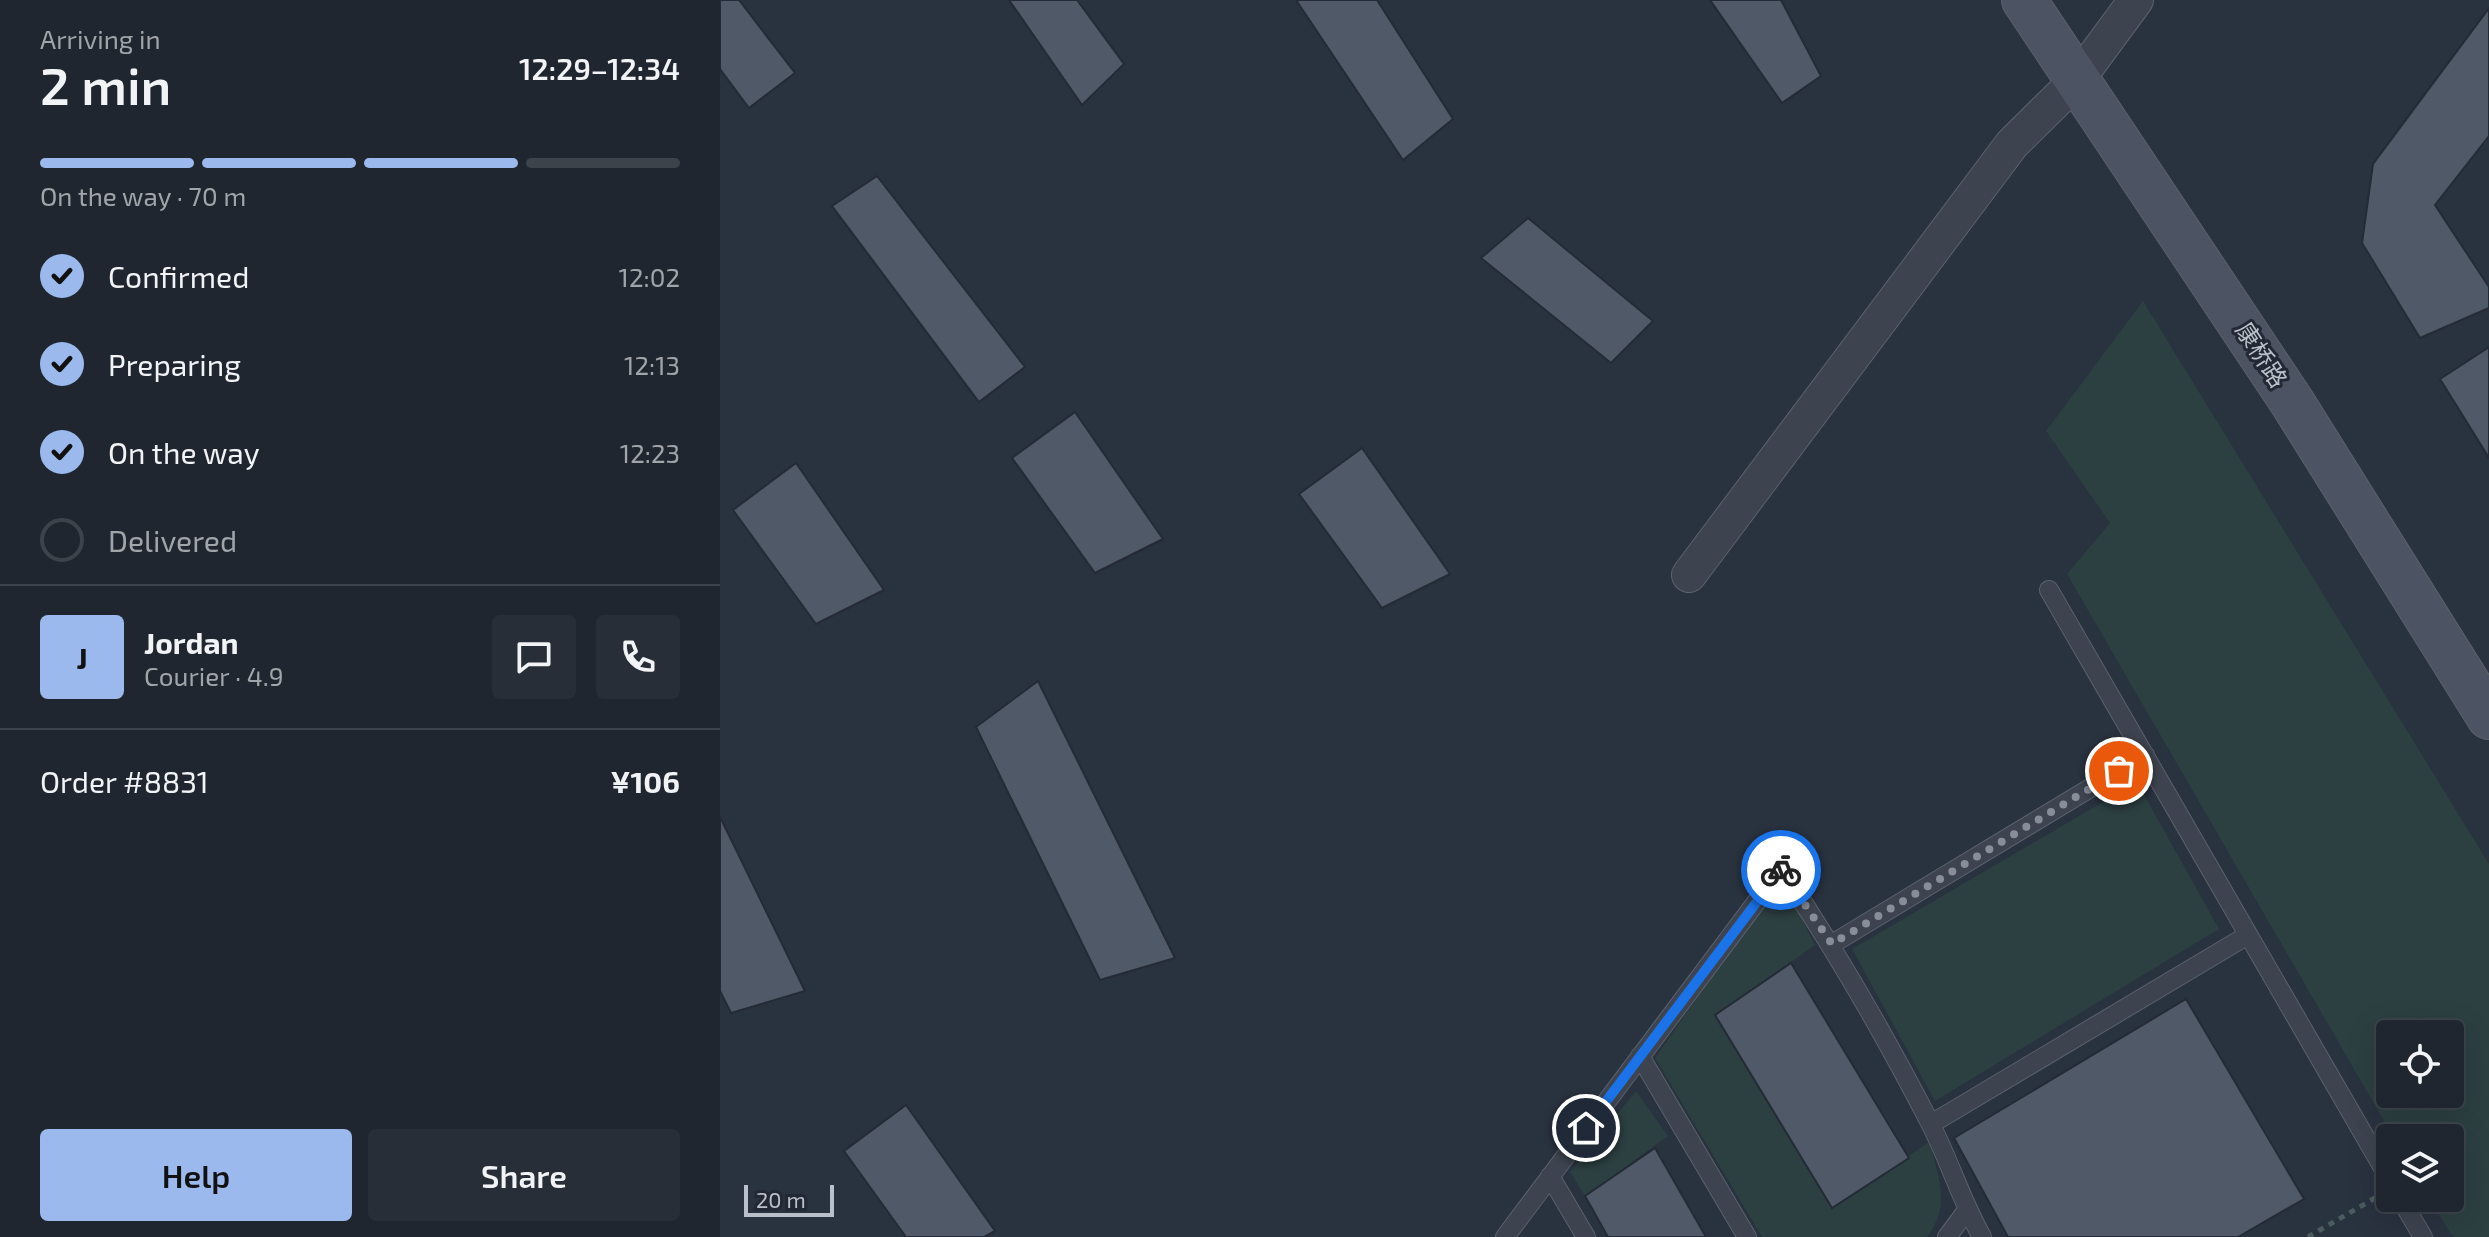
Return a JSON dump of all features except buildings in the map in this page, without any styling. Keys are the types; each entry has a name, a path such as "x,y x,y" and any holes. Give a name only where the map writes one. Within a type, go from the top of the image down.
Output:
{"main road":[{"name":"康桥路","path":"2024,0 2292,402 2489,717"}],"street":[{"path":"1689,575 2012,144 2077,80 2136,0"}],"lane":[{"path":"2049,590 2376,1156"},
{"path":"1832,944 2145,755"},
{"path":"1505,1237 1781,869 1832,944 1931,1124 1967,1210 1982,1237"},
{"path":"1931,1124 2248,935"},
{"path":"1640,1056 1747,1237"},
{"path":"1550,1176 1586,1237"},
{"path":"1947,1237 1967,1210"},
{"path":"2408,1212 2423,1237"}],"path":[{"path":"2308,1237 2376,1197"}],"shaded area":[{"path":"2143,301 2489,864 2489,1237 2454,1237 2437,1212 2464,1212 2464,1124 2386,1124 2377,1108 2464,1108 2464,1020 2376,1020 2376,1107 2067,574 2110,523 2046,431"},
{"path":"2137,782 2219,929 1935,1101 1852,949"},
{"path":"1788,893 1815,945 1716,1015 1833,1207 1929,1142 1939,1179 1941,1203 1927,1237 1762,1237 1655,1058 1762,905"},
{"path":"1636,1091 1668,1136 1585,1196 1570,1172"}],"way so far":[{"path":"1781,870 1832,944 2119,771"}],"route":[{"path":"1586,1128 1781,870"}]}
